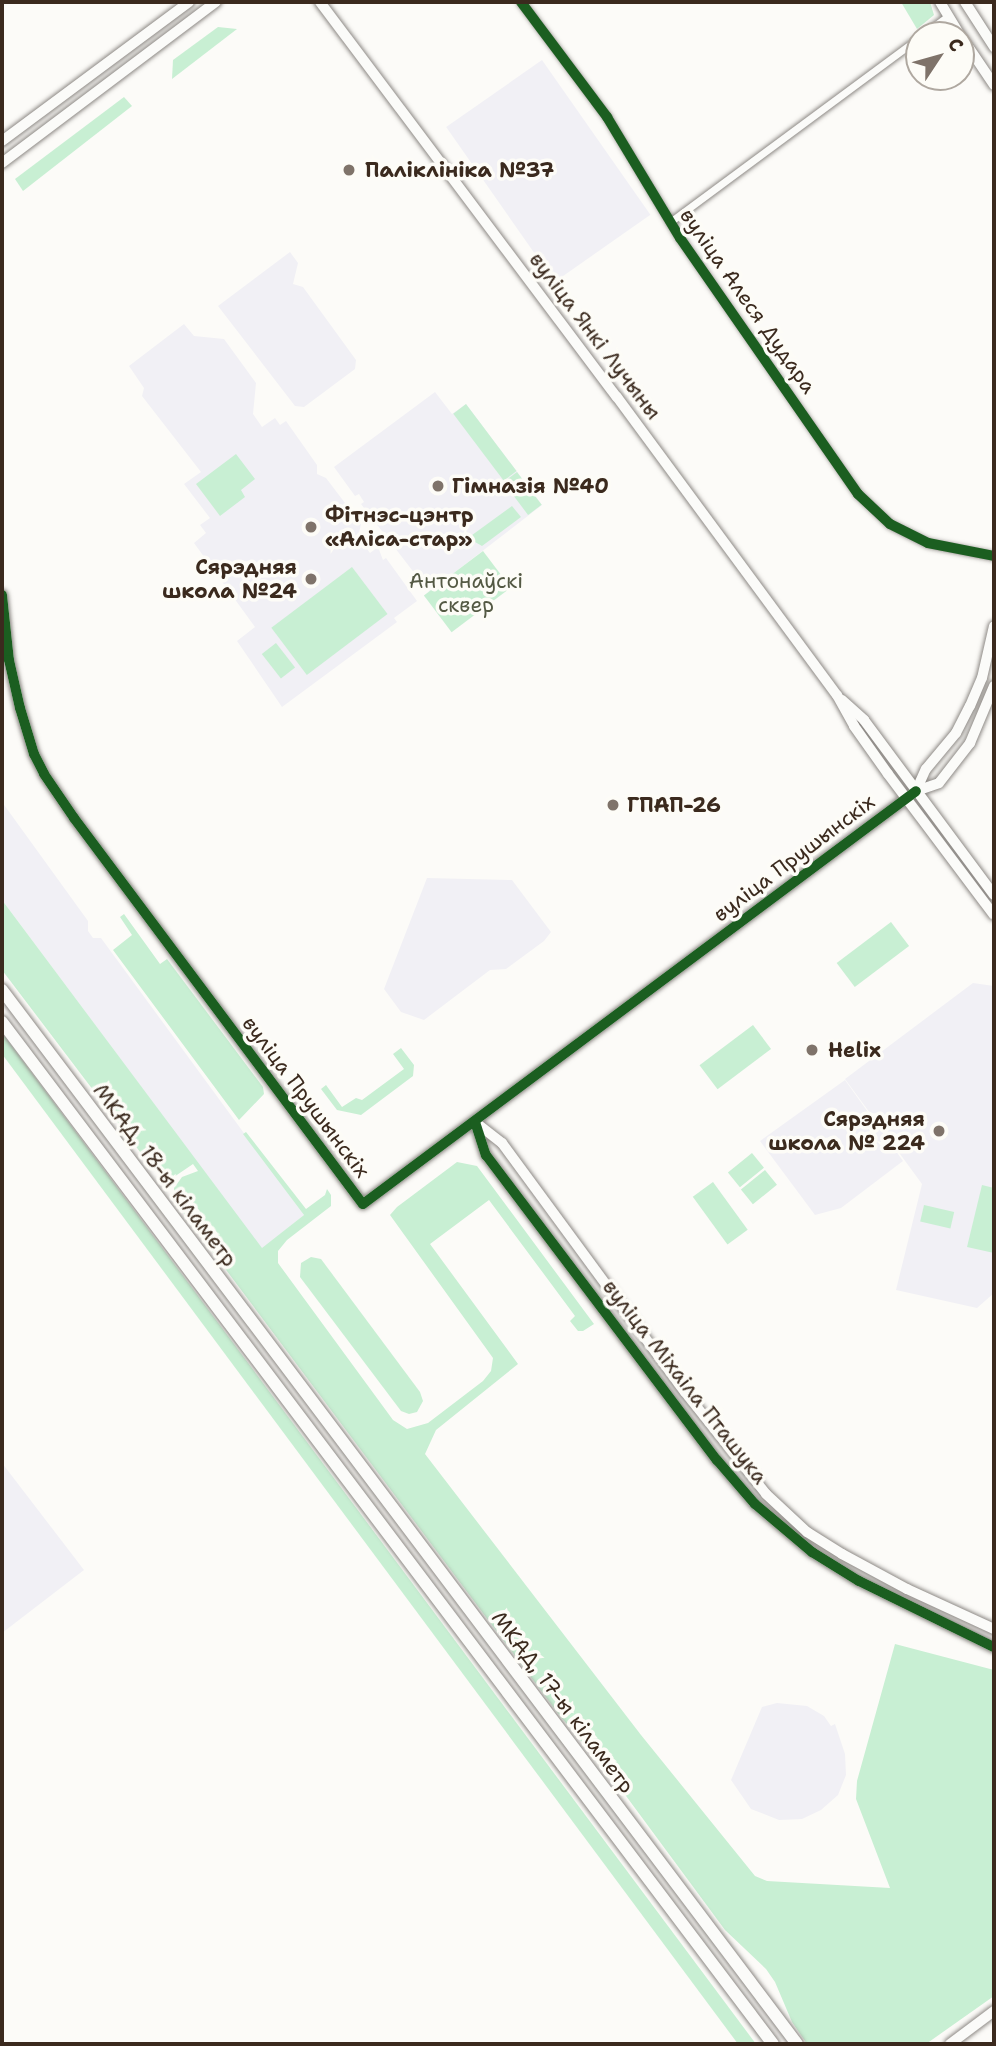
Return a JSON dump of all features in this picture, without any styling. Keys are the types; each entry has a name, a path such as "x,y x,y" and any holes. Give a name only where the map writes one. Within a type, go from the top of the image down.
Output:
{"highway":[{"name":"МКАД, 18-ы кіламетр","path":"2,990 298,1383"},
{"name":"МКАД, 18-ы кіламетр","path":"2,1022 285,1394"},
{"name":"МКАД, 17-ы кіламетр","path":"298,1383 797,2044"},
{"name":"МКАД, 17-ы кіламетр","path":"285,1394 773,2044"}],"main road":[{"path":"2,141 189,2"},
{"path":"2,163 216,2"}],"street":[{"name":"вуліца Янкі Лучыны","path":"320,2 837,695 854,726 994,915"},
{"name":"вуліца Алеся Дудара","path":"521,2 607,117 670,222 858,494 890,524 928,543 994,556"},
{"path":"940,2 951,21"},
{"path":"965,2 994,47"},
{"path":"941,21 948,16"},
{"path":"670,222 905,48"},
{"path":"975,58 994,85"},
{"name":"вуліца Прушынскіх","path":"2,596 9,660 20,708 34,754 44,774 74,818 363,1204 915,791"},
{"path":"915,791 926,769 956,733 970,706 982,678 994,626"},
{"path":"915,791 939,783 953,766 978,727 994,687"},
{"name":"вуліца Янкі Лучыны","path":"837,695 864,720 994,895"},
{"name":"вуліца Міхаіла Пташука","path":"475,1122 502,1143 729,1451 775,1502 807,1532 842,1554 907,1589 994,1629"},
{"name":"вуліца Міхаіла Пташука","path":"475,1122 486,1155 717,1460 755,1504 812,1552 859,1581 994,1647"},
{"path":"950,2044 994,2011"}],"shaded area":[{"path":"542,60 650,215 555,282 446,127"},
{"path":"290,252 298,263 293,284 303,287 356,360 355,369 304,407 295,406 218,306"},
{"name":"Сярэдняя школа №24","path":"184,324 194,336 224,339 256,383 253,414 262,427 275,418 280,425 286,421 317,465 317,474 326,478 361,524 358,537 370,553 378,547 383,560 386,558 417,601 394,618 397,622 282,707 237,641 255,627 194,543 206,533 200,525 210,518 184,484 201,472 142,396 144,388 129,366"},
{"name":"Гімназія №40","path":"435,392 452,414 466,404 542,505 429,592 361,504 364,502 359,494 355,496 334,467"},
{"path":"2,802 88,921 88,931 93,938 101,938 304,1215 262,1249 2,900"},
{"path":"427,878 512,880 551,932 544,941 506,969 490,970 424,1020 401,1012 384,989"},
{"name":"Сярэдняя школа № 224","path":"973,983 994,986 994,1293 977,1308 896,1290 922,1184 845,1079"},
{"path":"845,1080 903,1161 841,1208 815,1215 760,1141"},
{"path":"2,1463 84,1570 2,1633"},
{"path":"777,1703 807,1706 824,1716 831,1726 835,1724 845,1754 846,1775 838,1795 821,1810 802,1819 779,1820 751,1809 731,1780 762,1707"}],"green space":[{"path":"901,2 930,2 934,15 927,21 912,21"},
{"path":"218,27 237,29 172,79 173,60"},
{"path":"124,97 132,106 23,191 15,179"},
{"path":"466,404 517,471 504,481 453,414"},
{"path":"236,454 255,479 241,490 245,497 220,516 196,484"},
{"path":"517,472 542,505 528,515 503,482"},
{"path":"512,506 521,517 482,546 468,538"},
{"name":"Антонаўскі сквер","path":"483,551 511,588 452,632 424,596"},
{"path":"352,567 388,614 307,675 271,628"},
{"path":"276,643 295,667 281,679 262,654"},
{"path":"2,900 262,1248 304,1215 243,1134 246,1132 306,1209 325,1195 327,1189 331,1195 331,1206 287,1240 278,1251 278,1263 393,1420 407,1429 428,1423 483,1381 491,1371 493,1358 390,1215 457,1162 477,1166 594,1324 578,1331 570,1321 575,1316 489,1200 430,1244 518,1364 436,1430 425,1454 641,1735 755,1876 767,1881 890,1888 856,1799 857,1781 895,1644 994,1670 994,1996 926,2044 807,2044 792,2022 775,1982 766,1969 725,1930 615,1781 560,1716 182,1211 174,1198 174,1188 182,1177 198,1171 193,1164 171,1179 153,1169 2,970"},
{"path":"124,914 160,964 167,959 263,1087 264,1094 239,1120 113,950 132,935 120,917"},
{"path":"891,922 909,946 855,987 837,963"},
{"path":"753,1025 771,1049 718,1089 699,1065"},
{"path":"2,1033 756,2044 738,2044 2,1054"},
{"path":"401,1048 414,1065 413,1076 361,1115 337,1110 321,1089 326,1085 342,1107 356,1098 362,1100 404,1069 393,1054"},
{"path":"752,1153 764,1168 740,1187 728,1173"},
{"path":"765,1170 777,1185 753,1204 741,1190"},
{"path":"713,1182 748,1230 727,1244 693,1197"},
{"path":"982,1185 994,1188 994,1253 967,1247"},
{"path":"924,1205 954,1212 950,1229 920,1222"},
{"path":"311,1257 321,1259 420,1392 423,1401 417,1412 409,1414 401,1411 300,1277 301,1263"}],"cycle path":[{"path":"521,2 607,117 680,238 858,494 890,524 928,543 994,556"},
{"path":"2,595 9,660 20,708 34,754 44,774 74,818 363,1204 916,791"},
{"path":"475,1122 486,1155 717,1460 755,1504 812,1552 859,1581 994,1647"}],"place":[{"name":"Паліклініка №37","path":"349,170"},
{"name":"Гімназія №40","path":"438,486"},
{"name":"Фітнэс-цэнтр «Аліса-стар»","path":"311,527"},
{"name":"Сярэдняя школа №24","path":"311,579"},
{"name":"ГПАП-26","path":"613,805"},
{"name":"Helix","path":"812,1050"},
{"name":"Сярэдняя школа № 224","path":"939,1131"}]}
